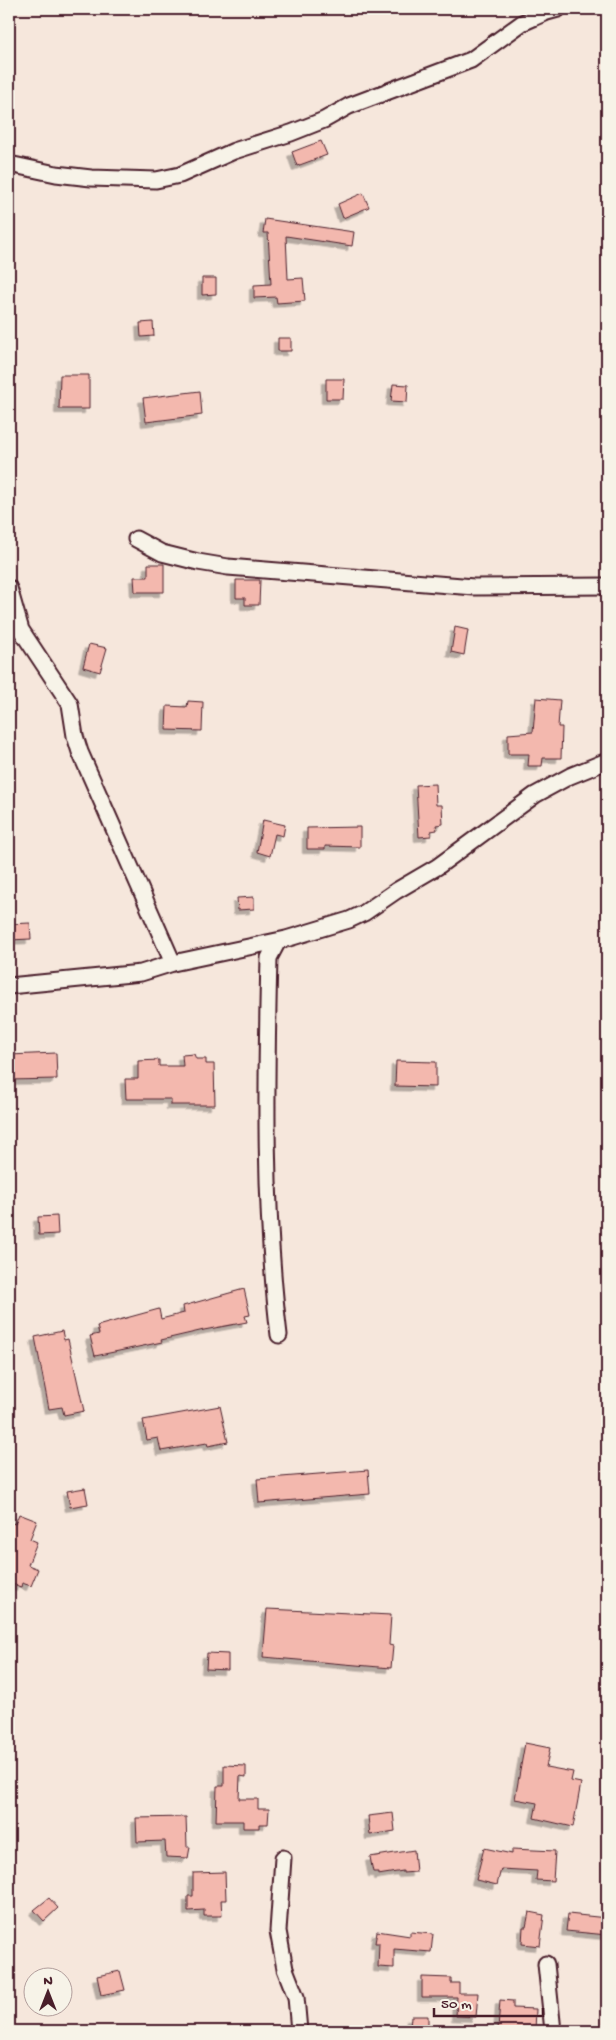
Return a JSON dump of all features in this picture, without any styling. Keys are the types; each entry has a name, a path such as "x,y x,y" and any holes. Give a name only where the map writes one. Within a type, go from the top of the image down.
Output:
{"street":[{"path":"9,164 56,174 91,178 156,180 180,175 234,151 291,133 324,120 349,106 471,60 522,23 558,9"},
{"path":"136,539 162,553 198,562 265,570 474,587 607,586"},
{"path":"9,588 12,616 70,704 75,736 80,752 173,963"},
{"path":"9,986 141,973 173,963 278,941 328,928 364,913 396,891 437,867 535,795 570,776 607,761"},
{"path":"278,941 269,958 268,1171 272,1277 279,1335"},
{"path":"283,1858 278,1931 286,1969 296,1997 299,2031"},
{"path":"546,1964 553,2031"}],"building":[{"path":"321,141 327,155 297,166 292,152"},
{"path":"363,193 369,207 343,218 338,204"},
{"path":"265,219 354,232 352,246 286,236 288,279 303,278 305,301 277,303 276,297 254,298 254,285 271,284 268,233 263,233"},
{"path":"202,278 216,278 216,294 202,295"},
{"path":"153,322 154,336 141,337 140,323"},
{"path":"278,338 291,338 291,351 278,351"},
{"path":"60,375 89,375 89,409 59,409"},
{"path":"326,379 344,379 343,399 326,399"},
{"path":"393,384 408,385 407,402 391,401"},
{"path":"200,391 202,415 146,422 143,398"},
{"path":"148,564 164,564 164,592 135,592 134,577 148,577"},
{"path":"236,580 260,580 259,605 245,605 245,598 236,598"},
{"path":"455,627 468,630 464,655 451,652"},
{"path":"89,644 107,648 100,672 83,667"},
{"path":"536,698 560,700 558,727 562,727 561,758 543,758 542,766 528,766 529,754 508,754 508,734 533,732"},
{"path":"188,701 203,702 202,731 166,730 167,706 187,707"},
{"path":"435,784 436,805 442,805 443,824 436,825 437,830 431,831 431,836 419,837 416,785"},
{"path":"263,820 285,825 283,836 275,834 270,856 257,852"},
{"path":"360,827 360,847 325,846 325,849 307,849 307,828"},
{"path":"254,897 254,909 238,910 237,898"},
{"path":"30,923 31,939 9,940 9,924"},
{"path":"56,1053 57,1079 9,1080 9,1055"},
{"path":"194,1054 196,1059 206,1059 206,1064 214,1064 215,1105 171,1105 171,1099 126,1099 125,1079 138,1079 138,1061 159,1060 159,1066 183,1066 182,1055"},
{"path":"396,1061 436,1062 436,1087 395,1086"},
{"path":"57,1216 58,1234 39,1235 38,1217"},
{"path":"244,1289 250,1315 245,1316 247,1322 204,1330 161,1340 162,1342 95,1356 90,1336 99,1334 97,1326 159,1309 161,1319 184,1313 183,1306"},
{"path":"62,1331 64,1340 68,1339 84,1411 64,1415 62,1407 49,1409 35,1337"},
{"path":"220,1406 228,1442 208,1446 207,1443 161,1451 158,1438 147,1440 143,1420"},
{"path":"368,1470 370,1494 259,1503 257,1479"},
{"path":"85,1488 88,1504 70,1507 67,1491"},
{"path":"19,1514 37,1521 30,1539 37,1542 28,1565 38,1569 31,1586 22,1583 21,1587 9,1583 9,1522 15,1524"},
{"path":"267,1609 391,1615 389,1645 393,1646 391,1668 263,1657"},
{"path":"207,1653 228,1654 228,1670 206,1669"},
{"path":"525,1743 550,1748 546,1767 573,1772 571,1781 581,1783 573,1827 534,1818 537,1803 515,1799"},
{"path":"224,1765 246,1766 246,1777 240,1776 239,1799 258,1799 258,1809 269,1809 268,1824 259,1824 259,1828 243,1828 243,1821 216,1821 217,1786 224,1786"},
{"path":"393,1813 395,1831 370,1835 368,1816"},
{"path":"186,1817 187,1847 190,1847 188,1858 166,1857 165,1841 137,1842 136,1818"},
{"path":"484,1848 512,1854 512,1849 555,1851 553,1881 536,1880 537,1871 501,1869 497,1885 476,1880"},
{"path":"414,1850 416,1872 403,1873 403,1871 378,1875 378,1872 373,1872 370,1857"},
{"path":"225,1872 226,1900 221,1900 222,1916 204,1916 204,1910 188,1911 188,1896 193,1896 193,1873"},
{"path":"49,1898 58,1908 44,1921 34,1910"},
{"path":"529,1912 544,1915 540,1946 522,1944 523,1927 526,1927"},
{"path":"568,1914 607,1918 607,1935 566,1931"},
{"path":"377,1931 410,1936 410,1932 433,1934 431,1952 394,1949 394,1968 378,1967 379,1943 375,1943"},
{"path":"120,1971 125,1990 101,1995 97,1976"},
{"path":"422,1977 451,1978 451,1983 459,1983 459,1993 478,1993 476,2017 456,2016 457,1997 422,1997"},
{"path":"500,2000 513,2001 513,2008 536,2009 535,2031 498,2030"},
{"path":"411,2016 428,2016 428,2031 416,2031 416,2028 410,2028"}]}
